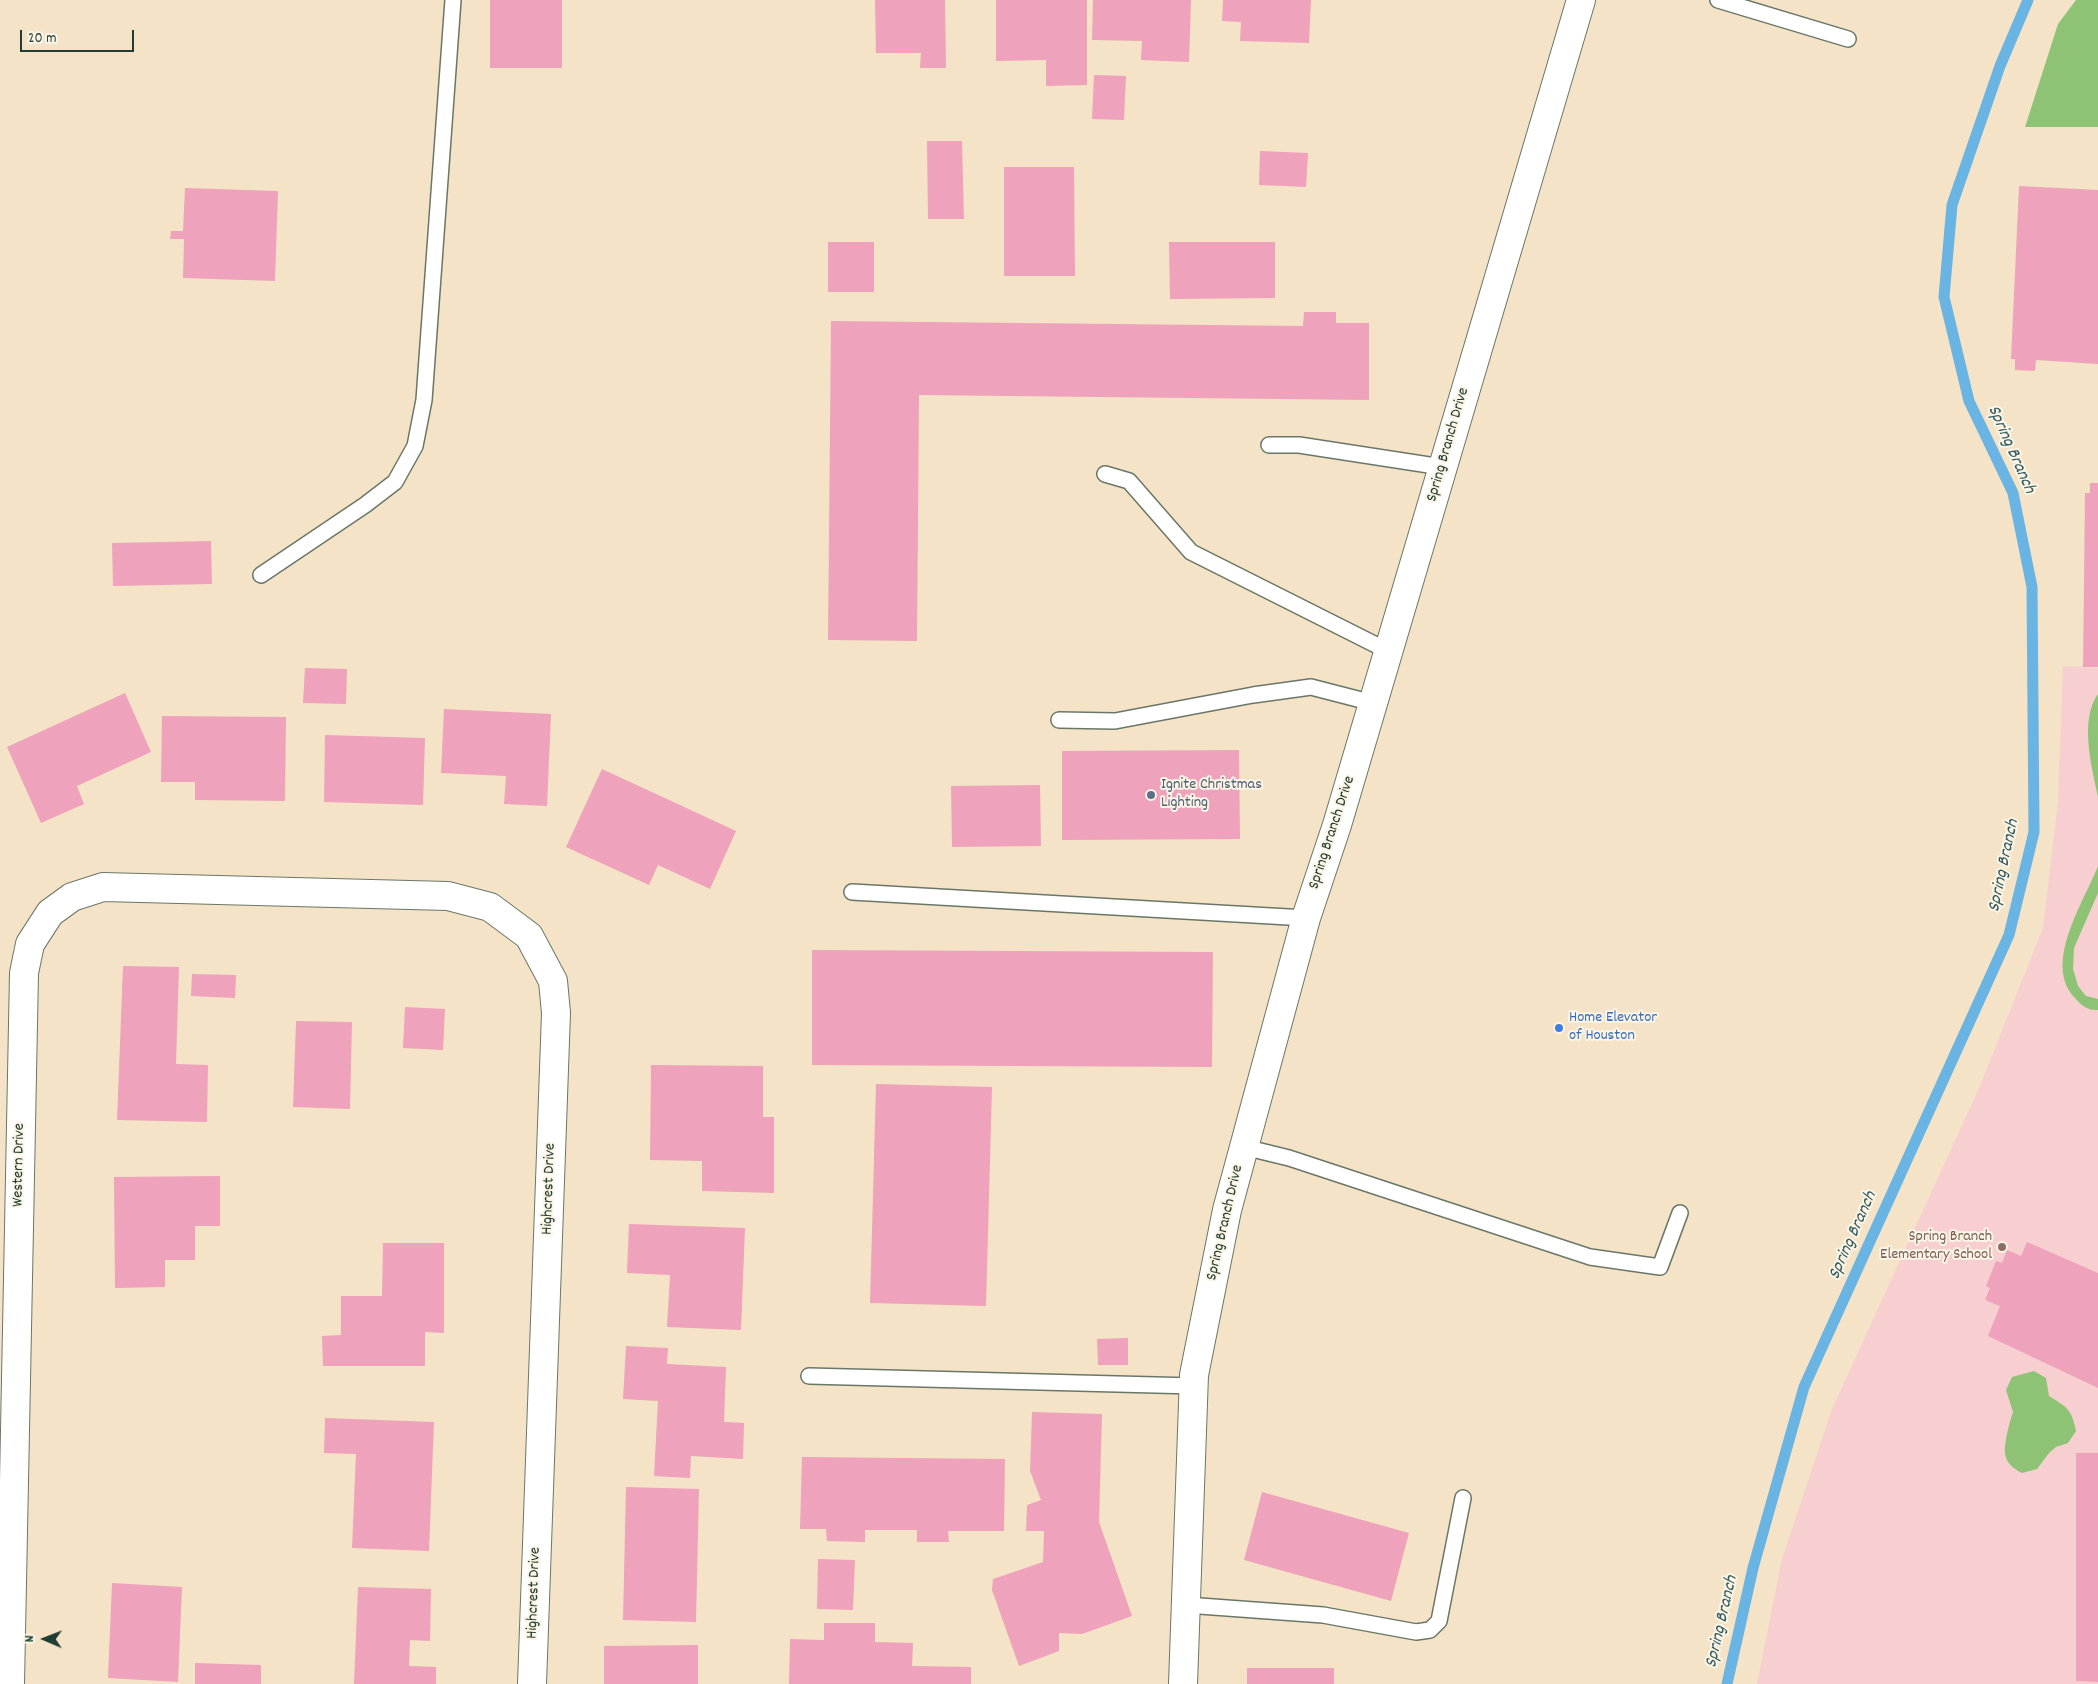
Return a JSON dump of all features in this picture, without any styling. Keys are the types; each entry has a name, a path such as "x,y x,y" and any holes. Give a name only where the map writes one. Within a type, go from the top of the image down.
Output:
{"street":[{"name":"Spring Branch Drive","path":"1183,1684 1194,1375 1227,1210 1306,918 1337,825 1581,0"},
{"name":"Western Drive","path":"10,1684 24,973 30,944 50,913 72,897 102,887 303,892"},
{"name":"Highcrest Drive","path":"303,892 448,896 490,907 530,936 553,981 556,1013 532,1684"}],"lane":[{"path":"261,575 365,505 395,482 415,446 424,400 452,0"},
{"path":"1718,0 1848,39"},
{"path":"1269,445 1299,445 1442,467"},
{"path":"1105,474 1129,480 1190,552 1388,651"},
{"path":"1059,720 1115,721 1253,695 1312,687 1373,703"},
{"path":"852,892 1306,918"},
{"path":"1244,1147 1299,1161 1590,1257 1660,1267 1680,1213"},
{"path":"809,1376 1194,1386"},
{"path":"1186,1605 1323,1615 1416,1632 1430,1630 1439,1621 1463,1498"}],"shaded area":[{"name":"Spring Branch Elementary School","path":"2063,666 2098,668 2098,1684 1757,1684 1782,1559 1832,1409 1980,1086 2043,928 2058,802"}],"green space":[{"path":"2076,0 2098,0 2098,127 2025,127 2058,24"},
{"path":"2098,694 2098,797 2090,759 2088,730 2092,705"},
{"path":"2098,866 2098,893 2074,948 2073,969 2078,986 2086,996 2098,999 2098,1010 2091,1010 2075,998 2066,984 2063,968 2064,951 2069,933"},
{"path":"2034,1371 2046,1378 2049,1396 2068,1410 2073,1418 2076,1431 2068,1443 2056,1447 2049,1453 2037,1469 2022,1473 2011,1466 2005,1452 2013,1412 2006,1390 2012,1377"}],"building":[{"path":"490,0 562,0 562,68 490,68"},
{"path":"875,0 945,0 946,68 920,68 921,53 876,53"},
{"path":"996,0 1087,0 1087,85 1046,86 1046,60 996,61"},
{"path":"1093,0 1191,0 1189,62 1141,60 1142,41 1092,40"},
{"path":"1223,0 1311,0 1309,43 1240,41 1241,22 1222,21"},
{"path":"1094,75 1126,76 1124,120 1092,119"},
{"path":"927,141 962,141 964,219 928,219"},
{"path":"1260,151 1308,153 1306,187 1259,185"},
{"path":"1004,167 1074,167 1075,276 1004,276"},
{"path":"2019,186 2098,190 2098,364 2036,360 2035,371 2015,370 2015,359 2011,359"},
{"path":"185,188 278,191 275,281 183,278 184,239 170,239 171,231 183,231"},
{"path":"828,242 874,242 874,292 828,292"},
{"path":"1169,242 1275,242 1275,298 1170,299"},
{"path":"1304,312 1336,312 1336,323 1369,323 1369,400 919,395 917,641 828,640 831,321 1303,326"},
{"path":"2090,483 2098,483 2098,667 2083,667 2085,493 2090,493"},
{"path":"211,541 212,584 113,586 112,543"},
{"path":"305,668 347,669 346,704 303,703"},
{"path":"125,693 151,752 77,786 84,804 41,823 7,747"},
{"path":"444,709 551,714 547,806 504,804 506,776 441,773"},
{"path":"162,716 286,717 285,801 195,800 195,782 161,782"},
{"path":"325,735 425,738 423,805 324,802"},
{"name":"Ignite Christmas Lighting","path":"1239,750 1240,839 1062,840 1062,751"},
{"path":"602,769 736,831 710,889 658,865 649,885 566,847"},
{"path":"1040,785 1041,846 952,847 951,786"},
{"path":"812,950 1213,952 1212,1067 812,1065"},
{"path":"123,966 179,967 176,1064 208,1065 207,1122 117,1120"},
{"path":"192,974 236,975 235,998 191,996"},
{"path":"405,1007 445,1009 443,1050 403,1048"},
{"path":"296,1021 352,1022 350,1109 293,1107"},
{"path":"651,1065 763,1066 763,1117 774,1117 774,1193 702,1191 702,1161 650,1160"},
{"path":"876,1084 992,1087 986,1306 870,1303"},
{"path":"220,1176 220,1226 195,1226 195,1260 165,1260 165,1287 115,1288 114,1177"},
{"path":"629,1224 745,1228 741,1330 667,1327 670,1275 627,1273"},
{"path":"2027,1242 2098,1273 2098,1388 1988,1336 2000,1306 1985,1300 1990,1288 1986,1286 1996,1261 2002,1263 2007,1250 2021,1256"},
{"path":"383,1243 444,1243 444,1333 425,1332 425,1366 323,1366 322,1336 341,1335 341,1296 382,1296"},
{"path":"1128,1338 1128,1365 1098,1365 1097,1339"},
{"path":"626,1346 668,1348 667,1364 726,1367 724,1422 744,1423 743,1459 691,1456 690,1478 654,1476 658,1401 623,1399"},
{"path":"1032,1412 1102,1414 1099,1522 1132,1616 1082,1634 1059,1633 1059,1651 1019,1666 992,1590 993,1579 1043,1562 1044,1531 1026,1531 1027,1505 1041,1500 1030,1471"},
{"path":"325,1418 434,1422 429,1551 352,1548 356,1454 324,1453"},
{"path":"2076,1453 2098,1453 2098,1682 2076,1681"},
{"path":"802,1457 1005,1459 1004,1531 948,1531 949,1542 917,1542 917,1530 865,1530 865,1542 827,1541 826,1529 800,1529"},
{"path":"626,1487 699,1489 696,1622 623,1620"},
{"path":"1262,1492 1409,1533 1391,1601 1244,1560"},
{"path":"818,1559 855,1560 853,1610 817,1609"},
{"path":"112,1583 182,1587 178,1682 108,1678"},
{"path":"358,1587 431,1589 430,1641 410,1640 409,1666 436,1667 436,1684 354,1684"},
{"path":"824,1623 875,1623 875,1642 913,1643 912,1666 971,1667 971,1684 789,1684 790,1639 824,1640"},
{"path":"698,1645 698,1684 604,1684 604,1646"},
{"path":"195,1663 261,1665 261,1684 195,1684"},
{"path":"1247,1668 1334,1668 1334,1684 1247,1684"}],"waterway":[{"name":"Spring Branch","path":"1727,1684 1753,1568 1804,1387 2009,935 2034,832 2032,587 2013,493 1969,401 1944,297 1952,205 2000,66 2028,0"}],"place":[{"name":"Ignite Christmas Lighting","path":"1151,795"},
{"name":"Home Elevator of Houston","path":"1559,1028"},
{"name":"Spring Branch Elementary School","path":"2002,1247"}]}
